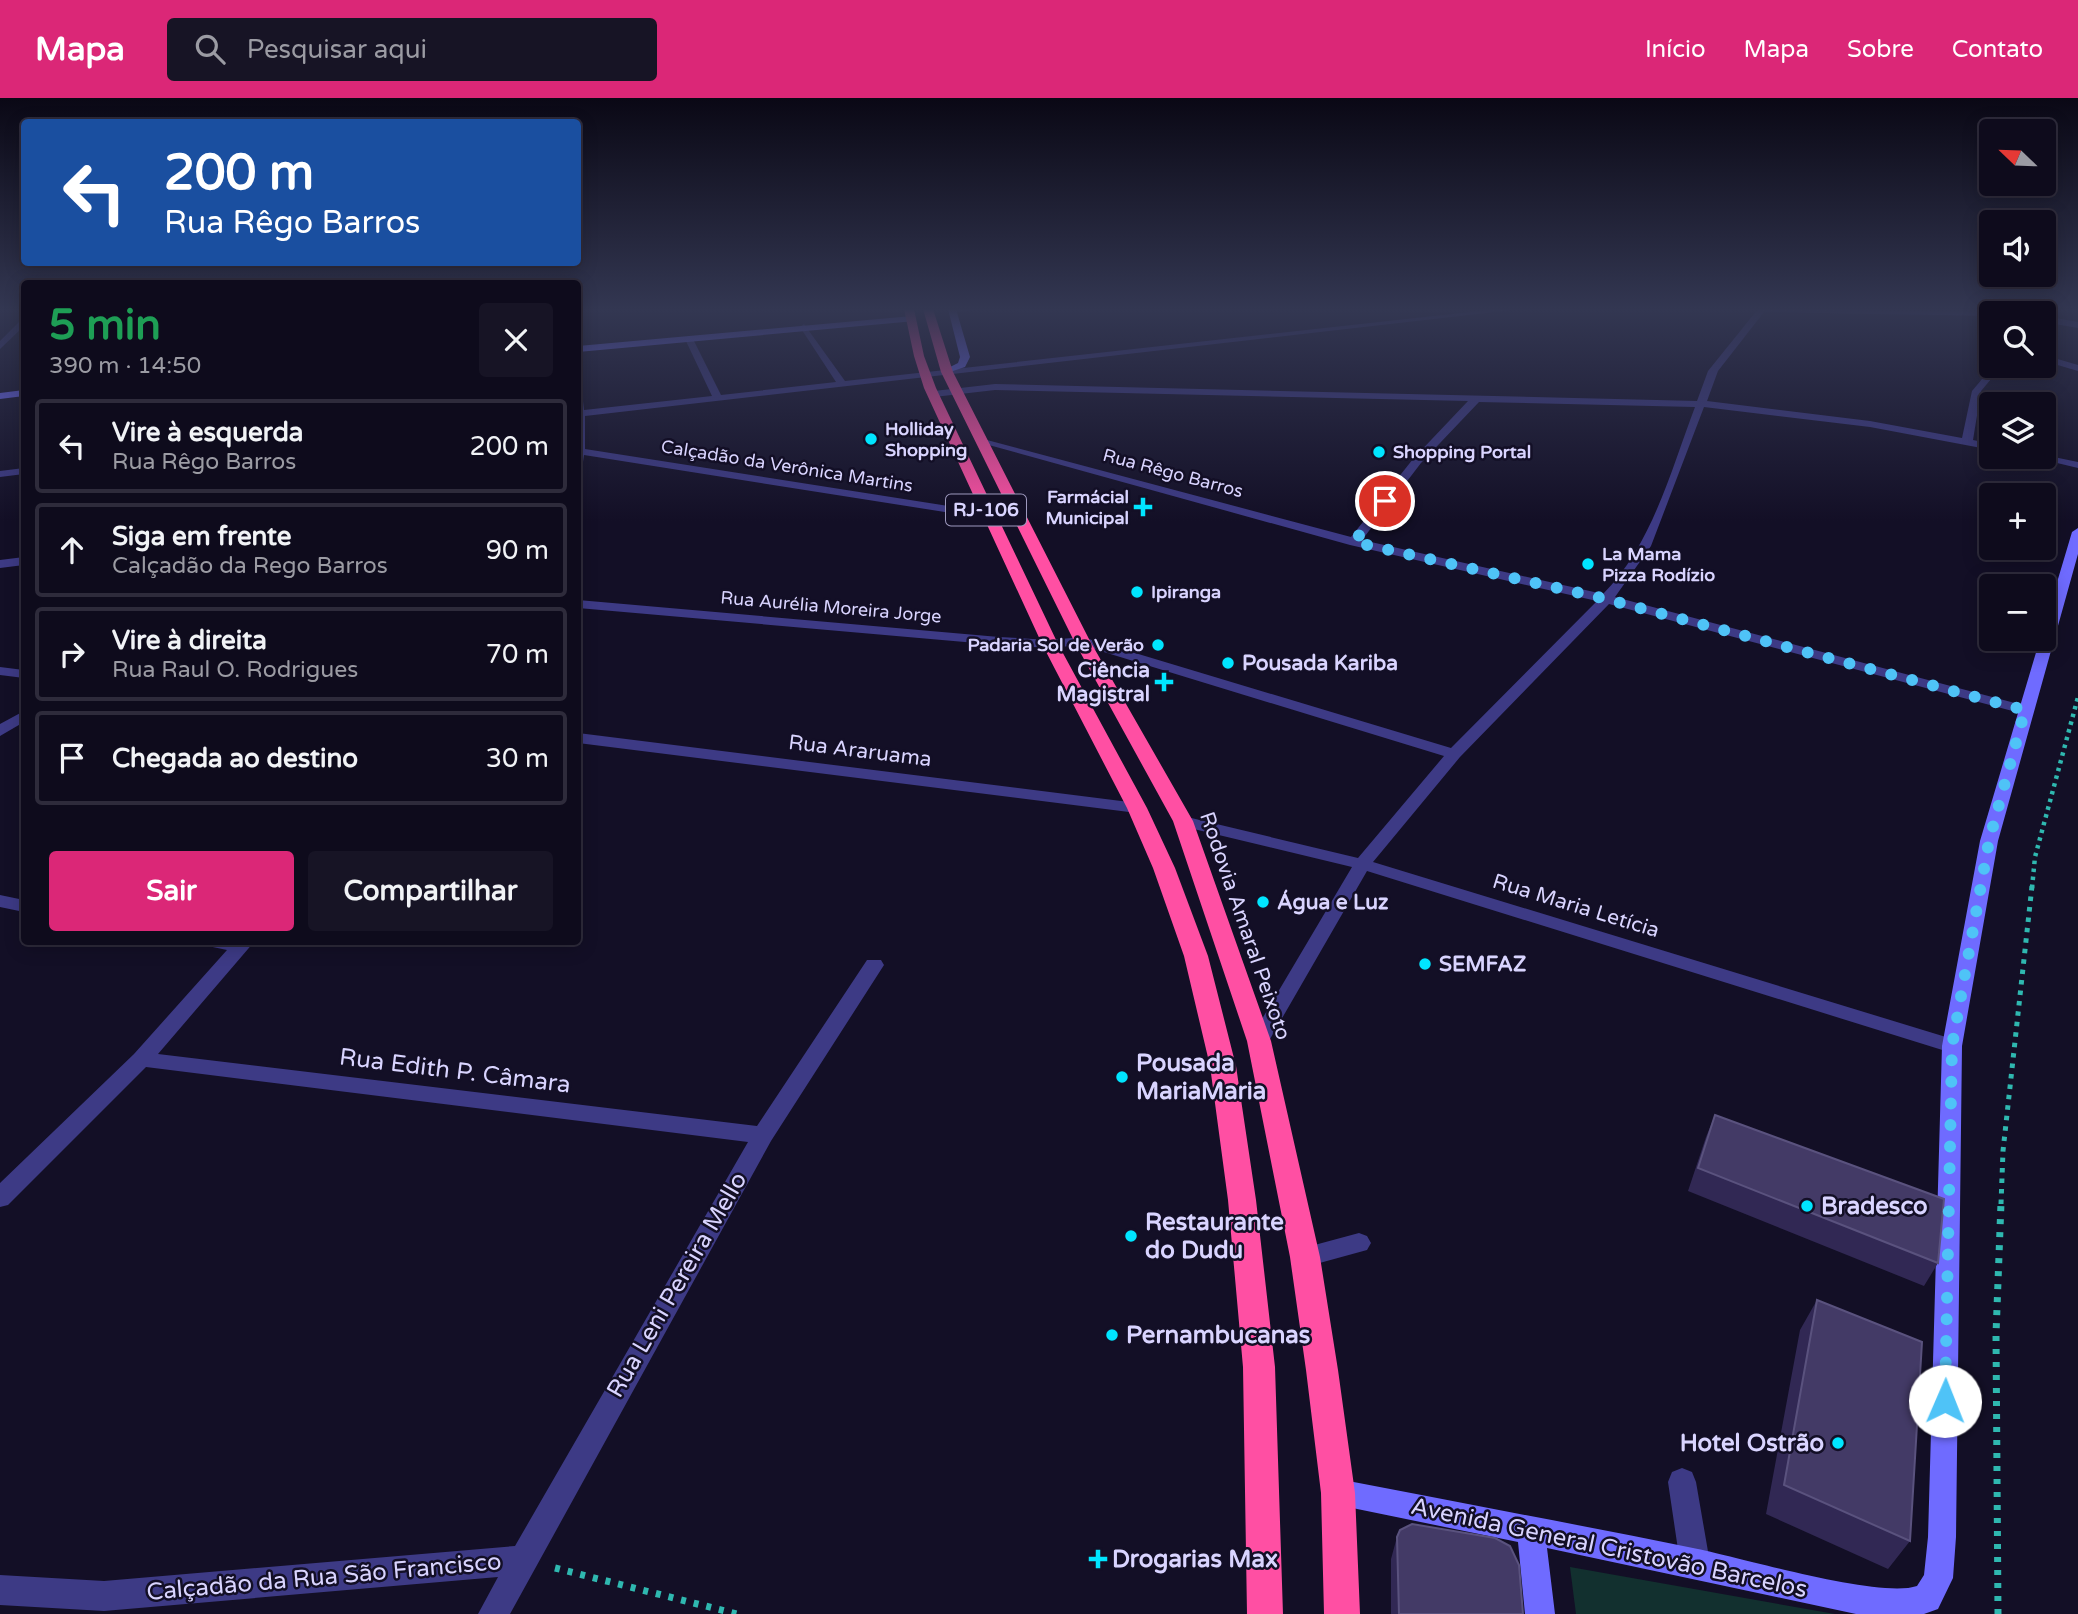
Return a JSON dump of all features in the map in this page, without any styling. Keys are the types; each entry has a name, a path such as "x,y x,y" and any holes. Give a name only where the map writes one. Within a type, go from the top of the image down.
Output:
{"highway":[{"name":"RJ-106","path":"928,380 1050,644 1137,808 1164,867 1196,956 1223,1066 1242,1200 1259,1367 1265,1614"},
{"name":"Rodovia Amaral Peixoto","path":"951,380 1082,641 1184,821 1259,1041 1305,1257 1338,1493 1342,1614"}],"street":[{"path":"709,380 718,399"},
{"path":"839,380 843,385"},
{"path":"581,414 882,380"},
{"path":"1259,1041 1362,864 1454,754 1619,586 1645,546 1710,380"},
{"path":"1967,442 1975,389 1982,380"},
{"path":"934,394 995,387 1703,404 1870,424 1979,444"},
{"path":"0,396 21,394"},
{"path":"1354,542 1416,461 1478,397"},
{"path":"0,405 21,403"},
{"name":"Rua Rêgo Barros","path":"983,442 1354,542 1606,599"},
{"name":"Calçadão da Verônica Martins","path":"581,457 989,516"},
{"path":"2056,461 2078,465"},
{"path":"0,474 21,471"},
{"name":"Avenida General Cristovão Barcelos","path":"1338,1493 1695,1563 1865,1601 1906,1605 1927,1598 1938,1578 1942,1537 1952,1046 1989,841 2078,532"},
{"path":"0,564 21,561"},
{"path":"1606,599 2025,710"},
{"name":"Rua Aurélia Moreira Jorge","path":"581,604 948,638 1050,644 1082,641"},
{"path":"1082,641 1454,754"},
{"path":"0,671 21,674"},
{"path":"0,731 21,718"},
{"name":"Rua Araruama","path":"581,738 1137,808"},
{"name":"Rua Maria Letícia","path":"1184,821 1362,864 1952,1046"},
{"path":"0,901 21,905"},
{"path":"0,1198 141,1059 242,945"},
{"name":"Rua Leni Pereira Mello","path":"493,1614 763,1135 874,965"},
{"name":"Rua Edith P. Câmara","path":"141,1059 763,1135"},
{"path":"1305,1257 1359,1243"},
{"path":"1682,1482 1695,1563"},
{"path":"1531,1532 1540,1614"},
{"name":"Calçadão da Rua São Francisco","path":"0,1590 104,1596 522,1560"}],"path":[{"path":"1998,1614 1996,1334 2003,1152 2035,857 2078,696"},
{"path":"522,1560 737,1614"}],"green space":[{"path":"1570,1567 1835,1614 1576,1614"}],"building":[{"path":"1715,1115 1944,1199 1938,1263 1698,1168"},
{"name":"Hotel Ostrão","path":"1817,1300 1922,1342 1910,1541 1784,1485"},
{"path":"1412,1524 1495,1538 1510,1546 1519,1565 1523,1614 1399,1614 1397,1537 1400,1530"}],"place":[{"name":"Holliday Shopping","path":"871,439"},
{"name":"Shopping Portal","path":"1379,452"},
{"name":"Farmácial Municipal","path":"1143,507"},
{"name":"La Mama Pizza Rodízio","path":"1588,564"},
{"name":"Ipiranga","path":"1137,592"},
{"name":"Padaria Sol de Verão","path":"1158,645"},
{"name":"Pousada Kariba","path":"1228,663"},
{"name":"Ciência Magistral","path":"1164,682"},
{"name":"Água e Luz","path":"1263,902"},
{"name":"SEMFAZ","path":"1425,964"},
{"name":"Pousada MariaMaria","path":"1122,1077"},
{"name":"Bradesco","path":"1807,1206"},
{"name":"Restaurante do Dudu","path":"1131,1236"},
{"name":"Pernambucanas","path":"1112,1335"},
{"name":"Hotel Ostrão","path":"1838,1443"},
{"name":"Drogarias Max","path":"1098,1559"}],"route":[{"path":"1385,501 1354,542 1606,599 2025,710 1989,841 1952,1046 1945,1401"}]}
